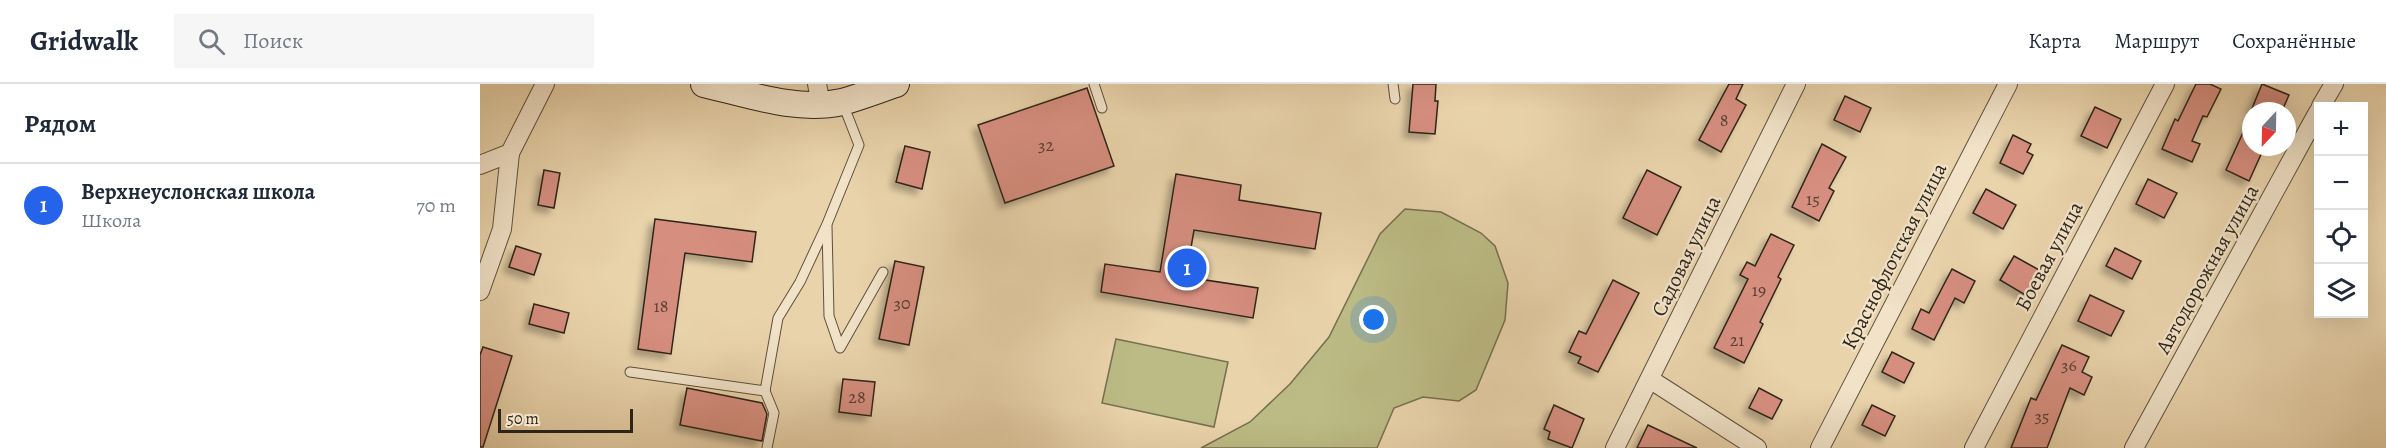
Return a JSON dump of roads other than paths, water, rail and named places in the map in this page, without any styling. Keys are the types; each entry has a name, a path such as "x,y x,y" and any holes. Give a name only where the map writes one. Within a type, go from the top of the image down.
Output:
{"street":[{"path":"480,291 502,229 510,153 545,84"},
{"path":"704,84 786,103 807,105 827,97 896,84"},
{"name":"Садовая улица","path":"1616,448 1796,84"},
{"name":"Краснофлотская улица","path":"1820,448 2008,84"},
{"name":"Боевая улица","path":"1974,448 2165,84"},
{"path":"2323,102 2334,84"},
{"name":"Автодорожная улица","path":"2134,448 2314,121"},
{"path":"480,165 510,153"},
{"path":"1651,380 1757,448"}],"lane":[{"path":"1094,84 1102,108"},
{"path":"1393,84 1395,99"},
{"path":"767,448 774,413 765,391 778,318 800,282 827,224 859,144 827,97"},
{"path":"827,224 829,316 840,348 883,272"},
{"path":"630,372 765,391"}],"place":[{"name":"Верхнеуслонская школа","path":"1187,268"}]}
